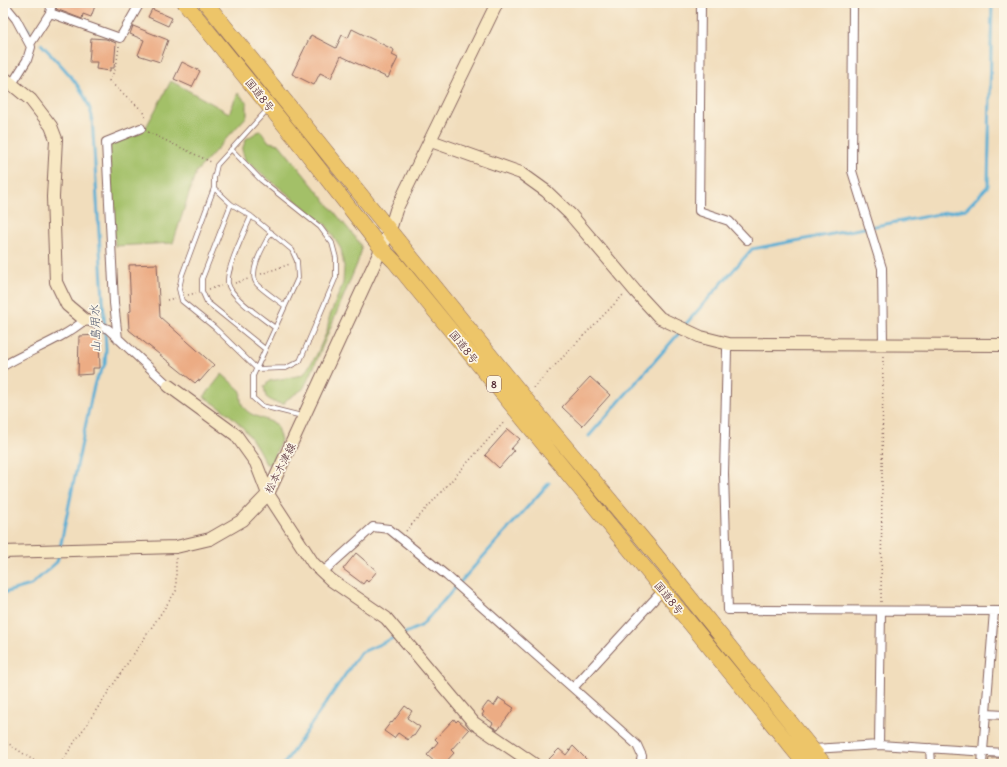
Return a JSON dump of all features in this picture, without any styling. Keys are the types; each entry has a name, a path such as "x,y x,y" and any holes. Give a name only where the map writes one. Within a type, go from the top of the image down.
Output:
{"highway":[{"name":"国道8号","path":"185,3 382,248 805,764"},
{"name":"国道8号","path":"206,3 528,402 651,549 824,764"}],"street":[{"path":"4,3 16,19 30,44"},
{"path":"140,3 120,38 51,7 30,44 27,60 8,81 31,100 51,126 56,139 53,197 56,282 67,305 85,320 104,328 169,386 236,435 256,463 268,494 313,563 331,580 386,618 474,723 534,764"},
{"name":"松本木津線","path":"3,552 62,549 176,547 210,539 243,520 268,494 382,248 390,230 396,210 498,3"},
{"path":"701,3 699,211 729,221 747,240"},
{"path":"853,3 852,171 882,268 883,344"},
{"path":"118,339 114,303 106,142 144,130"},
{"path":"431,141 521,173 546,191 570,214 631,287 660,318 701,337 729,344 1004,345"},
{"path":"3,366 22,354 73,330 85,320"},
{"path":"729,344 727,350 724,474 728,610 1004,611"},
{"path":"323,572 373,527 390,529 453,581 637,745 642,756 640,764"},
{"path":"573,688 663,590"},
{"path":"879,745 881,611"},
{"path":"982,764 994,611"},
{"path":"987,714 1004,715"},
{"path":"813,749 879,745 1004,753"},
{"path":"930,748 930,764"}],"lane":[{"path":"231,149 261,180 320,227 332,243 336,258 336,277 300,361 286,368 257,368 214,327 182,301 179,289 182,275 214,188 214,178 217,165 231,149 269,107"},
{"path":"214,188 231,204 251,216 292,250 297,261 298,278 253,376 253,398 262,406 305,417"},
{"path":"231,204 202,279 202,291 207,302 265,349"},
{"path":"251,216 228,273 228,284 235,295 275,328"},
{"path":"271,232 253,270 254,277 257,284 285,306"}],"path":[{"path":"120,38 116,68 109,81 144,112 144,130 217,165"},
{"path":"533,388 631,287"},
{"path":"881,611 883,344"},
{"path":"400,538 505,421"},
{"path":"60,764 176,591 176,547"},
{"path":"3,740 39,764"}],"green space":[{"path":"171,81 229,113 238,93 247,103 247,116 196,172 173,243 115,246 109,148 112,143 138,134 145,129"},
{"path":"261,131 269,142 279,144 359,242 362,249 311,374 303,389 286,400 284,404 273,402 266,397 264,387 269,381 303,375 316,356 327,331 329,318 343,283 344,266 341,249 326,225 245,160 242,150 246,139"},
{"path":"222,374 241,391 241,399 246,410 251,414 276,424 281,440 271,464 266,464 254,442 241,425 225,411 204,397"}],"building":[{"path":"59,3 96,3 91,17 83,14 82,19 56,9"},
{"path":"152,9 172,18 168,26 148,17"},
{"path":"133,26 168,40 160,62 138,55 144,40 130,34"},
{"path":"352,29 394,50 392,55 398,58 388,78 341,56 331,78 320,73 314,85 292,74 311,35 336,48 342,35 348,38"},
{"path":"91,38 106,39 116,43 114,68 110,68 110,71 96,69 97,62 89,62"},
{"path":"182,62 200,71 192,87 174,79"},
{"path":"157,264 160,317 214,365 200,381 198,380 195,383 129,330 128,312 131,311 129,265"},
{"path":"99,335 100,368 93,368 93,374 78,375 79,336"},
{"path":"590,377 610,395 582,426 562,407"},
{"path":"508,429 520,439 511,449 514,451 499,468 485,455"},
{"path":"356,553 377,571 368,582 366,580 363,584 343,569"},
{"path":"499,698 514,708 498,730 491,726 493,723 482,715 484,712 482,710 488,702 494,706"},
{"path":"405,706 412,711 407,718 420,727 414,736 412,735 408,740 398,733 394,738 384,731"},
{"path":"454,719 456,722 458,720 469,730 451,750 454,753 444,764 437,764 427,755 438,742 435,739"},
{"path":"573,746 591,764 544,764 559,749 566,755"},
{"path":"989,758 1004,758 1004,764 988,764"}],"waterway":[{"path":"684,326 752,249 966,209 988,186 992,3"},
{"name":"山島用水","path":"20,20 29,31"},
{"name":"山島用水","path":"41,44 64,68 78,86 89,105 92,116 106,349 105,364 95,382 92,394 60,548"},
{"path":"589,436 681,331"},
{"path":"403,634 421,626 549,483"},
{"name":"山島用水","path":"3,593 31,585 57,562 59,554"},
{"path":"284,764 360,653 398,636"}]}
